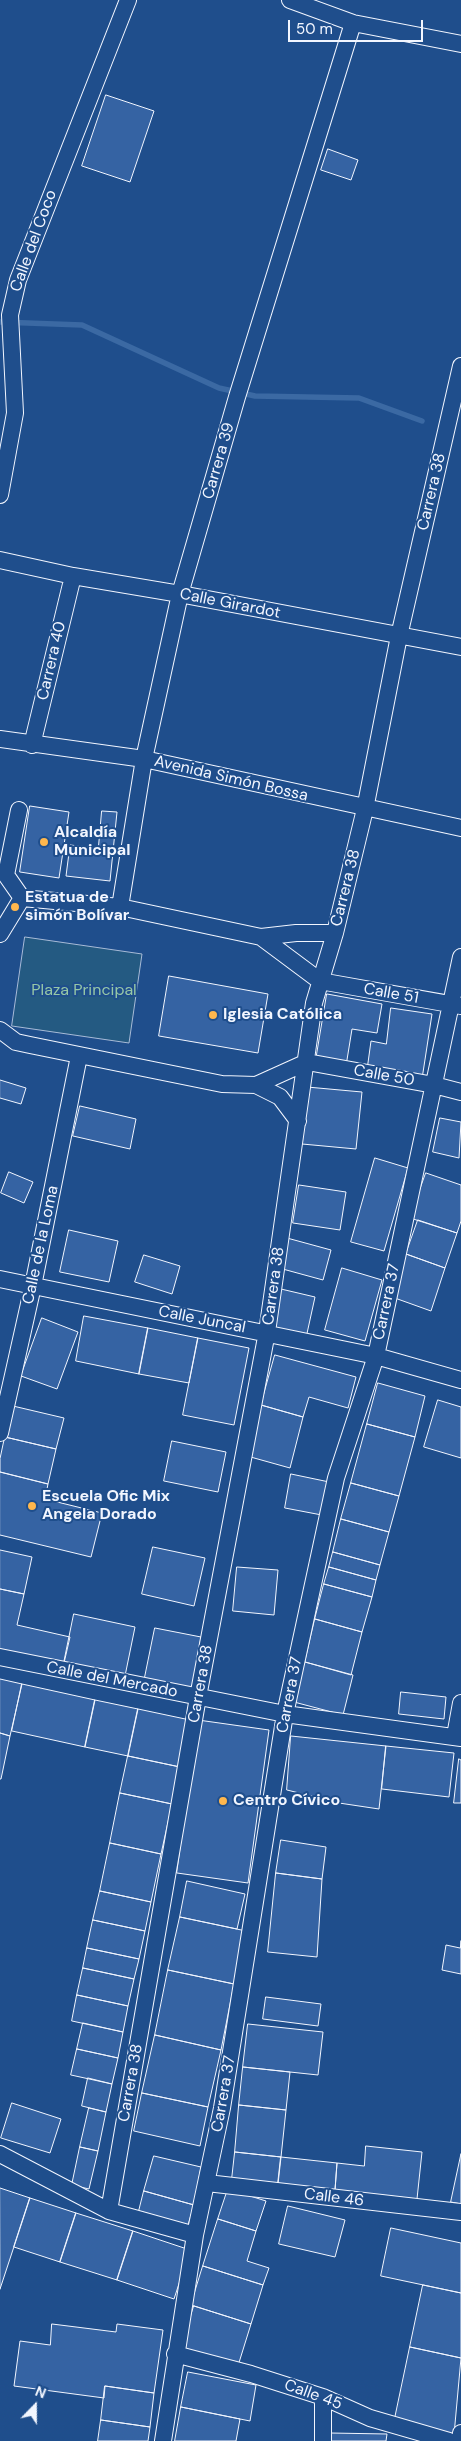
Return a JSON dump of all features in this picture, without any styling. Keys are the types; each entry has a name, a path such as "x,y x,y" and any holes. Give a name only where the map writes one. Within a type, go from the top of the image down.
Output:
{"street":[{"name":"Calle del Coco","path":"0,495 15,413 11,322 18,280 128,0"},
{"path":"290,0 353,23 461,44"},
{"name":"Carrera 39","path":"120,907 144,759 180,594 238,392 353,23"},
{"name":"Carrera 38","path":"109,2211 198,1696 267,1332 314,1003 335,933 365,809 399,636 461,366"},
{"name":"Calle Girardot","path":"0,560 73,576 180,594 461,647"},
{"name":"Carrera 40","path":"32,745 73,576"},
{"name":"Avenida Simón Bossa","path":"0,739 32,745 144,759 365,809 461,828"},
{"path":"19,810 6,875 22,898 120,907 261,937 296,932 335,933"},
{"path":"0,934 22,898"},
{"path":"261,937 320,981"},
{"name":"Carrera 37","path":"163,2441 195,2234 222,2108 285,1714 336,1478 376,1356 434,1085 456,1006 461,957"},
{"name":"Calle 51","path":"320,981 456,1006"},
{"path":"0,1030 16,1042 79,1056 222,1084 256,1085 280,1097 298,1121"},
{"name":"Calle de la Loma","path":"0,1432 33,1286 79,1056"},
{"path":"256,1085 307,1062"},
{"name":"Calle 50","path":"307,1062 434,1085 461,1092"},
{"name":"Calle Juncal","path":"0,1279 267,1332 376,1356 461,1380"},
{"name":"Calle del Mercado","path":"0,1658 285,1714 458,1737"},
{"path":"458,1737 461,1703"},
{"path":"0,2154 109,2211 195,2234"},
{"name":"Calle 46","path":"207,2183 461,2212"},
{"name":"Calle 45","path":"176,2354 250,2374 323,2397 370,2418 449,2441"},
{"path":"323,2397 323,2441"},
{"path":"460,2441 461,2433"}],"green space":[{"name":"Plaza Principal","path":"25,937 142,954 129,1043 12,1026"}],"building":[{"path":"106,95 154,111 130,182 82,166"},
{"path":"328,149 358,160 351,180 321,170"},
{"name":"Alcaldía Municipal","path":"30,806 69,812 59,878 20,872"},
{"path":"102,811 117,812 110,881 66,876 70,845 98,848"},
{"name":"Iglesia Católica","path":"169,976 268,994 258,1053 159,1036"},
{"path":"327,994 382,1004 377,1033 352,1029 346,1066 316,1060"},
{"path":"391,1008 432,1014 422,1079 367,1070 371,1041 386,1044"},
{"path":"0,1080 26,1088 21,1104 0,1098"},
{"path":"307,1087 362,1092 356,1149 302,1144"},
{"path":"80,1106 136,1119 130,1149 73,1136"},
{"path":"440,1118 461,1122 459,1158 433,1152"},
{"path":"375,1158 408,1168 384,1251 351,1242"},
{"path":"9,1172 33,1182 24,1203 1,1193"},
{"path":"426,1173 461,1185 461,1221 457,1233 410,1218"},
{"path":"299,1185 346,1192 340,1230 293,1223"},
{"path":"418,1220 457,1233 445,1268 406,1254"},
{"path":"69,1230 118,1241 109,1282 60,1272"},
{"path":"287,1238 331,1250 323,1280 279,1268"},
{"path":"406,1254 445,1268 431,1311 392,1297"},
{"path":"144,1255 180,1266 172,1294 135,1282"},
{"path":"342,1268 382,1280 365,1341 325,1330"},
{"path":"281,1289 315,1297 306,1338 272,1331"},
{"path":"84,1316 148,1328 139,1374 76,1361"},
{"path":"42,1318 78,1332 57,1389 21,1376"},
{"path":"148,1328 198,1338 189,1383 139,1374"},
{"path":"198,1338 249,1348 234,1425 183,1415"},
{"path":"275,1355 356,1377 348,1408 309,1397 303,1417 261,1405"},
{"path":"378,1383 425,1396 415,1437 367,1424"},
{"path":"438,1400 461,1407 461,1458 424,1447"},
{"path":"261,1405 303,1417 290,1468 247,1456"},
{"path":"13,1406 64,1418 56,1449 5,1437"},
{"path":"367,1424 415,1437 399,1496 351,1483"},
{"path":"5,1437 56,1449 48,1484 0,1472 0,1459"},
{"path":"172,1441 226,1452 218,1492 164,1481"},
{"path":"0,1472 48,1484 45,1499 102,1513 91,1557 0,1535"},
{"path":"291,1474 334,1483 327,1516 285,1508"},
{"path":"351,1483 399,1496 389,1532 341,1519"},
{"path":"341,1519 389,1532 380,1565 333,1552"},
{"path":"153,1547 205,1558 194,1606 142,1594"},
{"path":"0,1550 32,1557 24,1594 0,1589"},
{"path":"333,1552 380,1565 376,1580 329,1567"},
{"path":"237,1567 278,1570 274,1615 233,1611"},
{"path":"329,1567 376,1580 372,1597 324,1584"},
{"path":"324,1584 372,1597 362,1632 315,1619"},
{"path":"0,1589 24,1594 17,1625 70,1637 64,1663 0,1649"},
{"path":"74,1614 135,1627 125,1676 64,1663"},
{"path":"315,1619 362,1632 351,1675 305,1662"},
{"path":"155,1628 201,1637 192,1692 144,1682"},
{"path":"305,1662 353,1675 343,1715 294,1702"},
{"path":"0,1679 22,1684 10,1736 0,1733"},
{"path":"22,1684 95,1700 85,1747 12,1731"},
{"path":"401,1692 446,1697 444,1719 399,1714"},
{"path":"95,1700 138,1709 128,1756 85,1747"},
{"path":"138,1709 190,1720 180,1767 128,1756"},
{"name":"Centro Cívico","path":"198,1720 269,1730 248,1883 177,1873"},
{"path":"0,1733 10,1736 1,1779 0,1779"},
{"path":"291,1736 386,1746 379,1809 339,1803 287,1790"},
{"path":"386,1746 454,1753 449,1797 382,1789"},
{"path":"128,1756 180,1767 172,1804 120,1793"},
{"path":"459,1759 461,1760 461,1803 454,1803"},
{"path":"120,1793 172,1804 161,1854 110,1843"},
{"path":"281,1840 326,1847 322,1879 276,1873"},
{"path":"110,1843 161,1854 151,1902 100,1891"},
{"path":"276,1873 322,1879 317,1957 268,1952"},
{"path":"187,1881 245,1894 237,1929 180,1917"},
{"path":"100,1891 151,1902 145,1931 93,1920"},
{"path":"180,1917 246,1931 234,1984 168,1970"},
{"path":"93,1920 145,1931 139,1959 87,1948"},
{"path":"461,1941 461,1974 442,1970 446,1945 460,1948"},
{"path":"87,1948 139,1959 134,1979 83,1968"},
{"path":"83,1968 134,1979 128,2006 77,1995"},
{"path":"168,1970 234,1984 221,2050 155,2035"},
{"path":"77,1995 128,2006 123,2032 72,2021"},
{"path":"266,1997 321,2004 318,2026 263,2019"},
{"path":"83,2023 123,2032 118,2058 77,2049"},
{"path":"248,2024 323,2032 318,2075 243,2067"},
{"path":"155,2035 221,2050 208,2107 142,2093"},
{"path":"77,2049 118,2058 112,2084 71,2075"},
{"path":"243,2067 290,2072 286,2110 239,2105"},
{"path":"88,2078 112,2084 106,2112 82,2106"},
{"path":"142,2093 208,2107 200,2146 134,2131"},
{"path":"12,2103 61,2119 50,2153 1,2138"},
{"path":"239,2105 286,2110 281,2157 235,2152"},
{"path":"89,2108 106,2112 98,2151 80,2147"},
{"path":"366,2146 422,2152 417,2199 335,2190 337,2163 364,2166"},
{"path":"80,2147 98,2151 89,2189 72,2185"},
{"path":"235,2152 281,2157 278,2184 232,2179"},
{"path":"461,2154 461,2204 451,2202"},
{"path":"154,2156 201,2167 194,2205 144,2191"},
{"path":"281,2157 337,2163 335,2190 278,2184"},
{"path":"0,2188 30,2198 0,2289"},
{"path":"228,2189 266,2201 256,2231 218,2219"},
{"path":"144,2191 194,2205 188,2225 139,2211"},
{"path":"30,2198 76,2213 60,2262 14,2247"},
{"path":"288,2206 345,2220 335,2257 279,2244"},
{"path":"76,2213 133,2231 117,2280 60,2262"},
{"path":"218,2219 256,2231 247,2261 269,2268 263,2285 203,2266"},
{"path":"391,2228 461,2243 461,2293 381,2276"},
{"path":"133,2231 190,2250 174,2299 117,2280"},
{"path":"203,2266 263,2285 251,2324 191,2305"},
{"path":"423,2285 461,2293 461,2358 410,2347"},
{"path":"194,2306 251,2324 237,2369 180,2351"},
{"path":"52,2324 116,2332 117,2324 163,2330 154,2393 105,2386 104,2398 14,2386 20,2341 50,2345"},
{"path":"410,2347 461,2358 454,2435 394,2423"},
{"path":"188,2372 256,2385 250,2421 181,2407"},
{"path":"105,2386 154,2393 150,2427 101,2420"},
{"path":"181,2407 240,2419 236,2441 175,2441"},
{"path":"101,2420 150,2427 148,2441 98,2441"},
{"path":"330,2433 387,2434 386,2441 330,2441"}],"waterway":[{"path":"0,322 82,325 219,388 255,396 359,398 422,421"}],"place":[{"name":"Alcaldía Municipal","path":"44,842"},
{"name":"Estatua de simón Bolívar","path":"15,907"},
{"name":"Iglesia Católica","path":"213,1015"},
{"name":"Escuela Ofic Mix Angela Dorado","path":"32,1506"},
{"name":"Centro Cívico","path":"223,1801"}]}
